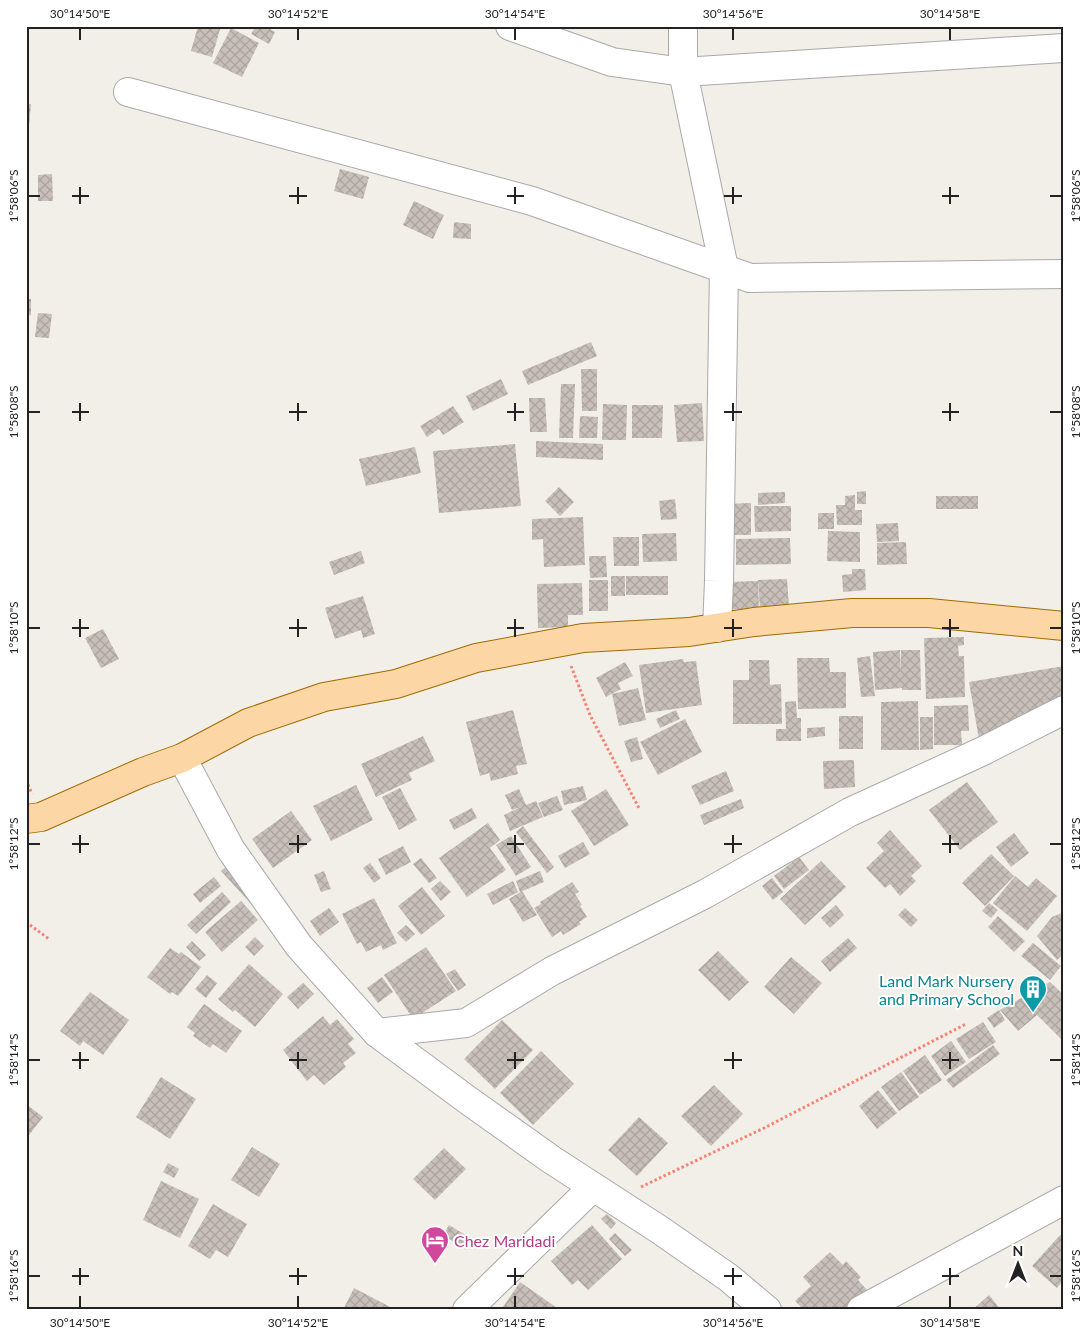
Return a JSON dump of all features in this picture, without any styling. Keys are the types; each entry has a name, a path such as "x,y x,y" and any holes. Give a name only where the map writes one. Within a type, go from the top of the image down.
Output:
{"main road":[{"path":"26,818 41,817 143,772 182,758 248,723 324,697 396,684 476,658 583,638 690,632 754,622 852,613 930,613 1064,626"}],"street":[{"path":"510,26 612,62 683,72 1064,48"},
{"path":"682,26 683,72 724,268 717,628"},
{"path":"128,92 532,201 750,278 1064,274"},
{"path":"377,1033 466,1023 552,971 705,894 850,812 983,751 1064,710"},
{"path":"182,758 231,850 299,946 377,1033 469,1101 729,1278 767,1310"},
{"path":"466,1310 603,1193"},
{"path":"861,1310 1064,1200"}],"path":[{"path":"562,642 590,715 640,810"},
{"path":"26,922 49,939"},
{"path":"603,1193 764,1128 966,1024"}],"building":[{"path":"198,26 221,26 212,57 191,51"},
{"path":"256,26 265,26 275,32 269,44 251,34"},
{"path":"231,28 259,43 242,77 213,63"},
{"path":"26,104 31,104 28,138 26,138"},
{"path":"340,169 369,177 363,199 334,191"},
{"path":"52,174 53,201 38,201 38,175"},
{"path":"414,201 444,215 433,239 403,225"},
{"path":"454,222 471,224 471,239 453,238"},
{"path":"26,299 31,299 31,315 26,315"},
{"path":"38,313 52,314 49,338 35,337"},
{"path":"591,342 597,356 528,385 522,371"},
{"path":"581,369 597,369 597,411 582,411"},
{"path":"501,379 508,394 473,411 466,396"},
{"path":"561,384 575,384 573,438 559,438"},
{"path":"529,398 545,398 547,432 530,432"},
{"path":"702,403 704,441 677,442 674,405"},
{"path":"603,404 627,405 626,440 602,440"},
{"path":"632,405 663,405 662,438 632,438"},
{"path":"453,406 464,422 443,435 439,429 427,437 420,426"},
{"path":"580,416 598,417 597,438 579,438"},
{"path":"536,441 603,444 603,460 536,457"},
{"path":"515,444 521,506 439,513 433,451"},
{"path":"415,447 421,473 366,486 359,459"},
{"path":"559,487 574,502 560,516 545,501"},
{"path":"866,491 866,504 857,504 857,492"},
{"path":"785,492 785,503 758,505 758,493"},
{"path":"855,495 855,510 862,510 862,525 837,525 836,505 845,505 845,496"},
{"path":"936,496 978,496 978,509 936,509"},
{"path":"675,499 677,519 661,520 659,501"},
{"path":"751,503 751,535 727,535 727,504"},
{"path":"754,506 791,506 791,531 755,532"},
{"path":"818,513 834,513 834,529 818,529"},
{"path":"583,517 585,565 544,567 543,539 532,540 532,519"},
{"path":"898,523 899,541 877,542 876,524"},
{"path":"828,531 860,532 860,562 827,561"},
{"path":"676,533 677,561 643,562 642,534"},
{"path":"613,537 639,537 639,566 614,566"},
{"path":"790,538 791,564 736,565 736,539"},
{"path":"906,542 907,564 877,565 877,543"},
{"path":"361,551 365,563 334,575 329,562"},
{"path":"589,556 606,556 607,577 590,578"},
{"path":"852,569 865,569 866,590 843,592 842,575 852,574"},
{"path":"611,576 625,576 625,596 611,596"},
{"path":"626,576 668,576 668,595 626,595"},
{"path":"787,579 789,607 760,609 758,580"},
{"path":"589,580 608,580 608,611 589,611"},
{"path":"758,581 759,608 728,610 727,582"},
{"path":"582,583 583,615 568,615 568,627 538,628 537,584"},
{"path":"363,596 375,634 363,638 361,630 335,639 325,608"},
{"path":"103,629 119,659 101,668 85,638"},
{"path":"964,637 964,645 958,646 959,656 964,656 965,697 926,699 924,638"},
{"path":"900,650 901,672 901,650 920,650 921,690 902,690 902,688 875,690 873,652"},
{"path":"870,656 875,696 861,697 857,658"},
{"path":"797,658 829,658 830,672 846,672 846,708 798,709"},
{"path":"683,659 684,662 696,661 702,705 646,713 639,665"},
{"path":"749,660 769,660 770,685 781,684 782,724 733,724 733,680 749,680"},
{"path":"625,662 633,676 618,683 621,689 606,697 596,678"},
{"path":"1064,666 1064,699 980,745 969,682"},
{"path":"638,688 646,720 619,726 612,694"},
{"path":"796,701 797,718 801,718 801,741 776,741 776,729 786,729 785,702"},
{"path":"918,701 919,750 881,750 881,702"},
{"path":"968,705 969,731 961,731 962,745 934,745 934,706"},
{"path":"513,710 527,764 516,766 518,774 491,781 489,773 480,776 466,722"},
{"path":"676,710 680,719 660,728 656,719"},
{"path":"839,716 863,716 863,749 839,749"},
{"path":"920,717 933,717 933,749 920,750"},
{"path":"685,719 702,752 658,775 640,742"},
{"path":"825,727 825,736 807,738 807,728"},
{"path":"423,736 435,761 409,773 412,780 376,797 361,764"},
{"path":"637,737 643,759 631,762 624,741"},
{"path":"854,760 855,787 824,789 823,761"},
{"path":"726,771 734,791 700,805 691,786"},
{"path":"967,782 998,822 960,850 929,810"},
{"path":"356,785 373,820 331,841 313,806"},
{"path":"583,786 587,800 564,805 561,791"},
{"path":"400,788 417,820 399,830 382,797"},
{"path":"519,789 526,805 536,801 543,817 510,831 504,815 521,807 512,810 505,795"},
{"path":"606,789 629,825 594,846 571,811"},
{"path":"557,796 563,810 544,817 538,803"},
{"path":"741,799 744,808 704,825 700,815"},
{"path":"472,808 477,818 454,830 449,820"},
{"path":"291,811 312,840 273,868 252,839"},
{"path":"488,823 500,840 490,848 506,870 467,897 439,858"},
{"path":"523,826 554,867 547,873 516,832"},
{"path":"890,830 922,866 911,876 916,881 900,896 890,884 885,888 866,868 884,851 877,843"},
{"path":"1014,833 1029,853 1011,867 996,847"},
{"path":"511,836 531,867 516,876 496,845"},
{"path":"583,842 590,854 565,868 558,856"},
{"path":"403,846 411,862 386,875 378,859"},
{"path":"991,854 1014,876 985,906 962,883"},
{"path":"799,857 809,870 784,889 774,876"},
{"path":"421,858 437,878 429,883 413,864"},
{"path":"821,861 846,887 805,925 780,899"},
{"path":"370,863 381,878 374,883 363,868"},
{"path":"229,864 261,898 253,906 221,871"},
{"path":"324,871 331,889 321,892 314,875"},
{"path":"540,871 544,882 520,892 516,881"},
{"path":"1015,876 1028,887 1036,878 1057,896 1027,931 993,903"},
{"path":"214,877 221,886 200,903 193,894"},
{"path":"772,878 783,892 773,900 762,886"},
{"path":"440,881 451,892 441,901 431,889"},
{"path":"513,881 518,892 493,905 487,894"},
{"path":"572,882 579,892 575,894 587,917 579,922 581,924 563,935 561,931 552,937 534,908 541,904 540,902"},
{"path":"422,887 445,916 421,935 398,906"},
{"path":"522,891 537,915 523,922 509,899"},
{"path":"222,892 231,902 196,934 187,925"},
{"path":"374,898 397,943 383,950 381,945 366,952 361,942 357,944 342,914"},
{"path":"241,901 258,920 222,952 205,932"},
{"path":"989,903 998,910 991,918 982,911"},
{"path":"836,905 844,915 830,928 821,918"},
{"path":"329,908 339,922 320,936 310,921"},
{"path":"905,908 918,920 911,927 898,915"},
{"path":"1064,912 1064,954 1057,960 1037,936 1052,917"},
{"path":"998,916 1025,941 1014,952 988,927"},
{"path":"406,925 415,934 406,942 397,933"},
{"path":"255,937 264,946 254,956 245,947"},
{"path":"848,938 857,948 830,972 821,961"},
{"path":"192,941 206,955 199,961 186,947"},
{"path":"1033,943 1061,966 1050,980 1021,956"},
{"path":"426,947 456,991 413,1019 384,975"},
{"path":"170,948 179,954 181,952 201,967 178,996 172,992 170,994 147,977"},
{"path":"718,951 749,982 729,1001 698,970"},
{"path":"791,957 822,983 794,1014 764,987"},
{"path":"249,964 283,994 255,1027 218,999"},
{"path":"455,969 466,985 458,991 446,974"},
{"path":"207,975 217,983 206,998 195,989"},
{"path":"382,977 393,992 378,1003 367,988"},
{"name":"Land Mark Nursery and Primary School","path":"1050,982 1064,995 1064,1042 1037,1015 1018,1031 1000,1010"},
{"path":"303,983 314,994 298,1009 287,997"},
{"path":"90,992 129,1020 103,1055 83,1041 80,1046 60,1031"},
{"path":"204,1004 242,1031 226,1053 213,1044 210,1048 193,1036 195,1033 187,1027"},
{"path":"999,1010 1005,1020 994,1028 987,1018"},
{"path":"323,1016 330,1025 337,1019 354,1039 348,1044 356,1053 343,1063 346,1067 324,1085 314,1075 307,1081 283,1050"},
{"path":"502,1020 533,1050 495,1089 464,1059"},
{"path":"983,1022 996,1042 969,1059 956,1039"},
{"path":"951,1041 966,1062 945,1076 931,1056"},
{"path":"993,1045 1000,1054 953,1088 946,1080"},
{"path":"541,1051 574,1084 533,1125 500,1093"},
{"path":"925,1055 942,1080 920,1095 903,1071"},
{"path":"901,1072 919,1097 899,1111 881,1087"},
{"path":"161,1077 196,1099 170,1139 136,1117"},
{"path":"714,1085 743,1114 711,1146 681,1116"},
{"path":"878,1090 897,1113 877,1129 859,1106"},
{"path":"26,1104 43,1117 26,1139"},
{"path":"639,1117 668,1143 637,1176 608,1150"},
{"path":"252,1147 280,1164 259,1197 231,1180"},
{"path":"444,1148 466,1169 435,1200 413,1179"},
{"path":"168,1163 179,1169 174,1178 163,1172"},
{"path":"161,1181 199,1199 180,1238 143,1220"},
{"path":"213,1204 247,1224 228,1257 216,1250 210,1259 188,1246"},
{"path":"607,1214 616,1223 611,1229 601,1219"},
{"path":"449,1225 472,1239 466,1250 443,1235"},
{"path":"592,1225 622,1259 588,1290 578,1280 572,1285 551,1261"},
{"path":"615,1233 632,1250 625,1256 609,1239"},
{"path":"1060,1235 1064,1238 1064,1285 1061,1283 1057,1288 1032,1266"},
{"path":"830,1252 843,1265 846,1261 861,1277 858,1280 867,1290 846,1310 804,1310 795,1301 811,1286 803,1277"},
{"path":"520,1282 560,1310 501,1310"},
{"path":"354,1288 392,1308 391,1310 343,1310"},
{"path":"989,1295 1001,1310 972,1310"}],"place":[{"name":"Land Mark Nursery and Primary School","path":"1033,1013"},
{"name":"Chez Maridadi","path":"435,1264"}]}
